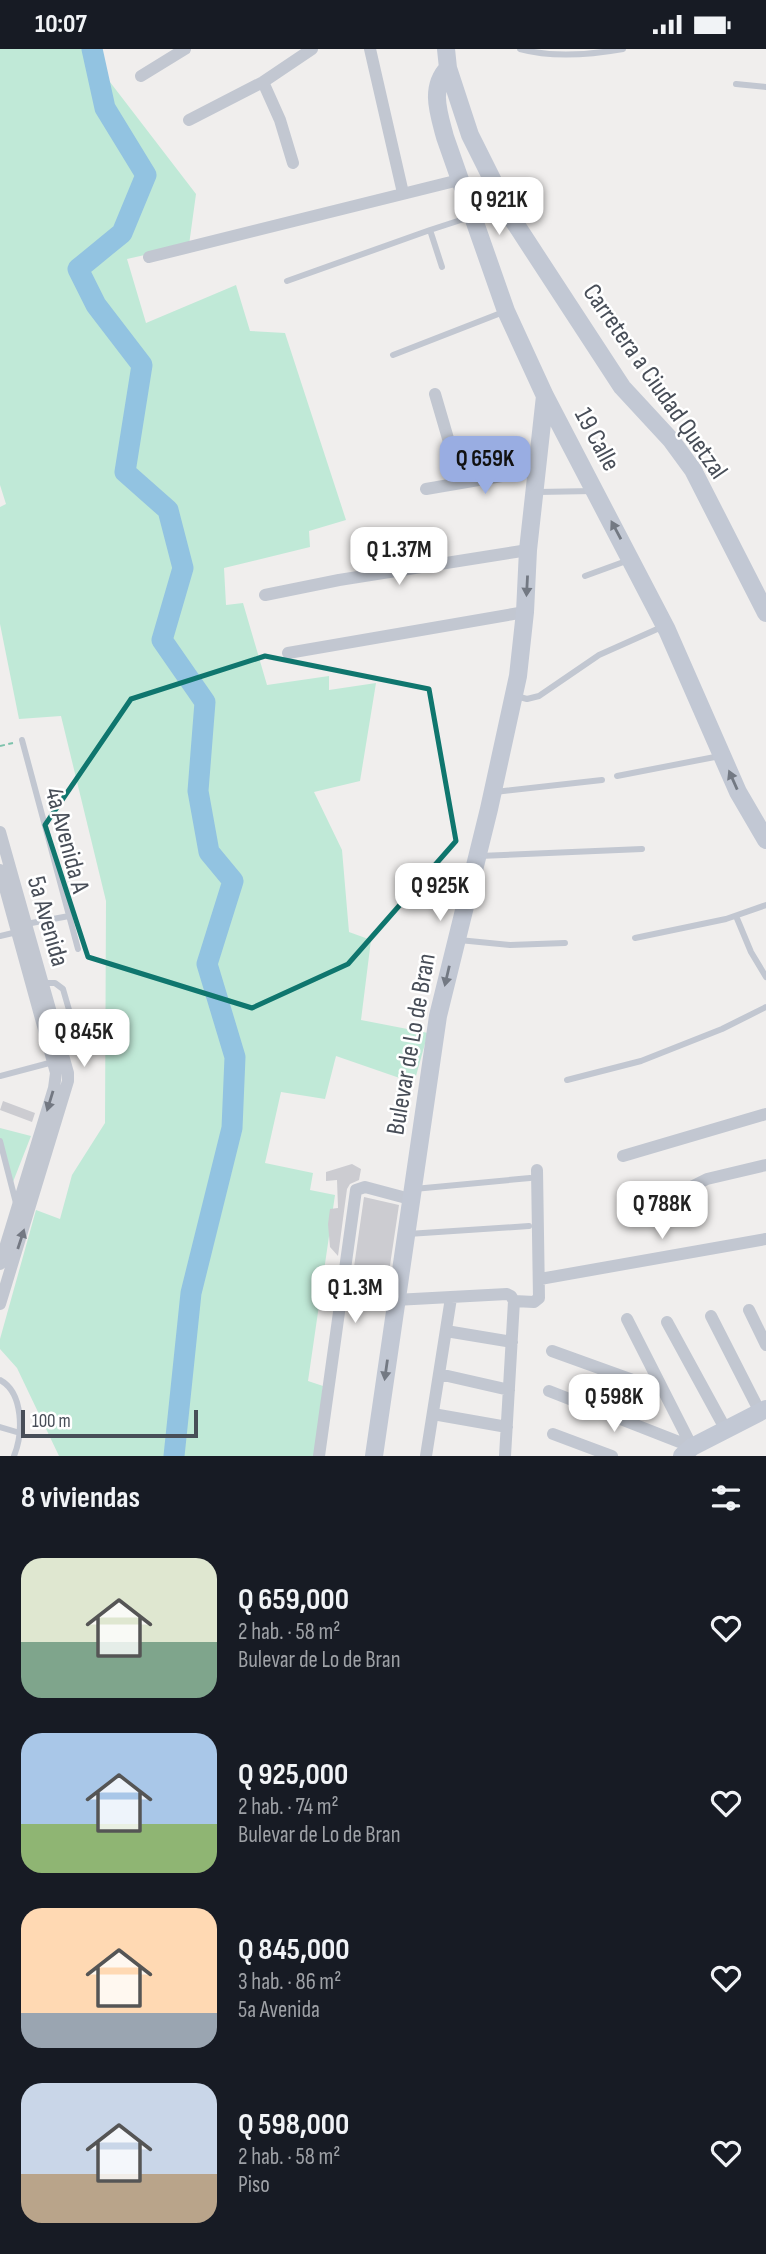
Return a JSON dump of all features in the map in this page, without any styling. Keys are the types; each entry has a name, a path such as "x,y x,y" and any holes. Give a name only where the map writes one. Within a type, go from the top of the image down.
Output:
{"street":[{"path":"141,76 185,49"},
{"path":"189,120 263,82 312,49"},
{"path":"370,49 403,193"},
{"name":"19 Calle","path":"446,49 447,68 436,87 438,109 458,180 506,311 545,396 665,625 738,792 766,840"},
{"name":"Carretera a Ciudad Quetzal","path":"447,68 470,135 511,217 622,387 671,440 693,470 766,613"},
{"path":"263,82 280,120 293,163"},
{"path":"149,257 458,180"},
{"path":"435,394 461,483"},
{"name":"Bulevar de Lo de Bran","path":"374,1456 438,1016 493,793 514,695 525,612 528,550 545,396"},
{"path":"426,489 537,470"},
{"path":"265,595 339,580 528,550"},
{"path":"288,653 525,612"},
{"name":"5a Avenida","path":"0,832 56,1073 54,1089 0,1264"},
{"name":"5a Avenida","path":"0,870 22,928"},
{"name":"5a Avenida","path":"0,1304 68,1081 43,983 29,953"},
{"path":"623,1156 766,1114"},
{"path":"681,1192 707,1179 766,1165"},
{"path":"514,1301 534,1302 539,1299 534,1174"},
{"path":"319,1456 356,1190 365,1187 411,1194"},
{"path":"540,1279 766,1239"},
{"path":"395,1300 507,1294 511,1296 514,1301 505,1456"},
{"path":"426,1456 451,1298"},
{"path":"749,1310 766,1345"},
{"path":"687,1452 763,1410 710,1316"},
{"path":"626,1319 663,1391 687,1452"},
{"path":"667,1322 726,1430"},
{"path":"446,1331 512,1342"},
{"path":"552,1351 663,1391"},
{"path":"439,1374 509,1390"},
{"path":"549,1391 687,1452"},
{"path":"433,1414 507,1427"},
{"path":"552,1434 612,1456"}],"lane":[{"path":"520,49 544,55 585,54 623,49"},
{"path":"736,85 766,87"},
{"path":"287,281 471,216"},
{"path":"430,230 442,267"},
{"path":"393,355 506,311"},
{"path":"535,492 595,491"},
{"path":"585,576 631,560"},
{"path":"514,695 527,699 539,696 599,655 665,625"},
{"name":"4a Avenida A","path":"22,740 78,949"},
{"path":"617,776 722,756"},
{"path":"493,793 602,781"},
{"path":"477,856 642,849"},
{"path":"635,939 736,916 766,905"},
{"path":"0,936 69,916"},
{"path":"736,916 766,977"},
{"path":"456,939 510,946 565,943"},
{"path":"43,983 55,983 63,989 79,1048"},
{"path":"568,1080 641,1061 722,1029 766,1007"},
{"path":"0,1076 53,1062"},
{"path":"0,1141 18,1208"},
{"path":"411,1194 534,1174"},
{"path":"405,1234 529,1226"},
{"path":"0,1380 10,1388 19,1415 20,1433 14,1456"},
{"path":"0,1427 20,1433"}],"path":[{"path":"0,746 22,740"}],"highlighted area":[{"path":"265,656 429,689 456,841 348,964 252,1008 88,957 45,825 131,699"}],"green space":[{"path":"0,49 97,49 90,56 196,194 189,245 127,259 146,323 236,285 250,331 285,333 346,520 309,531 310,547 224,568 226,605 243,603 267,685 329,676 329,690 376,683 360,781 314,792 342,850 349,932 371,940 361,1020 428,1033 414,1083 336,1056 325,1099 281,1092 265,1163 313,1173 310,1190 335,1195 308,1381 323,1386 315,1456 59,1456 17,1368 0,1349 0,1339 36,1210 60,1219 72,1175 105,1123 106,901 61,716 19,719 0,624 0,507 6,504 0,485"},
{"path":"0,1128 31,1136 11,1187 0,1148"}],"building":[{"path":"3,1101 35,1113 32,1122 0,1110"},
{"path":"352,1164 361,1169 359,1180 350,1184 347,1189 338,1256 330,1247 328,1224 330,1209 338,1208 337,1180 326,1181 326,1172"},
{"path":"364,1197 399,1205 389,1272 375,1284 358,1280 353,1274"}],"waterway":[{"path":"92,49 105,108 146,175 122,233 78,269 96,305 142,365 125,472 168,510 183,568 162,640 205,702 198,791 209,852 233,881 207,964 235,1057 232,1128 191,1293 174,1456"}]}
